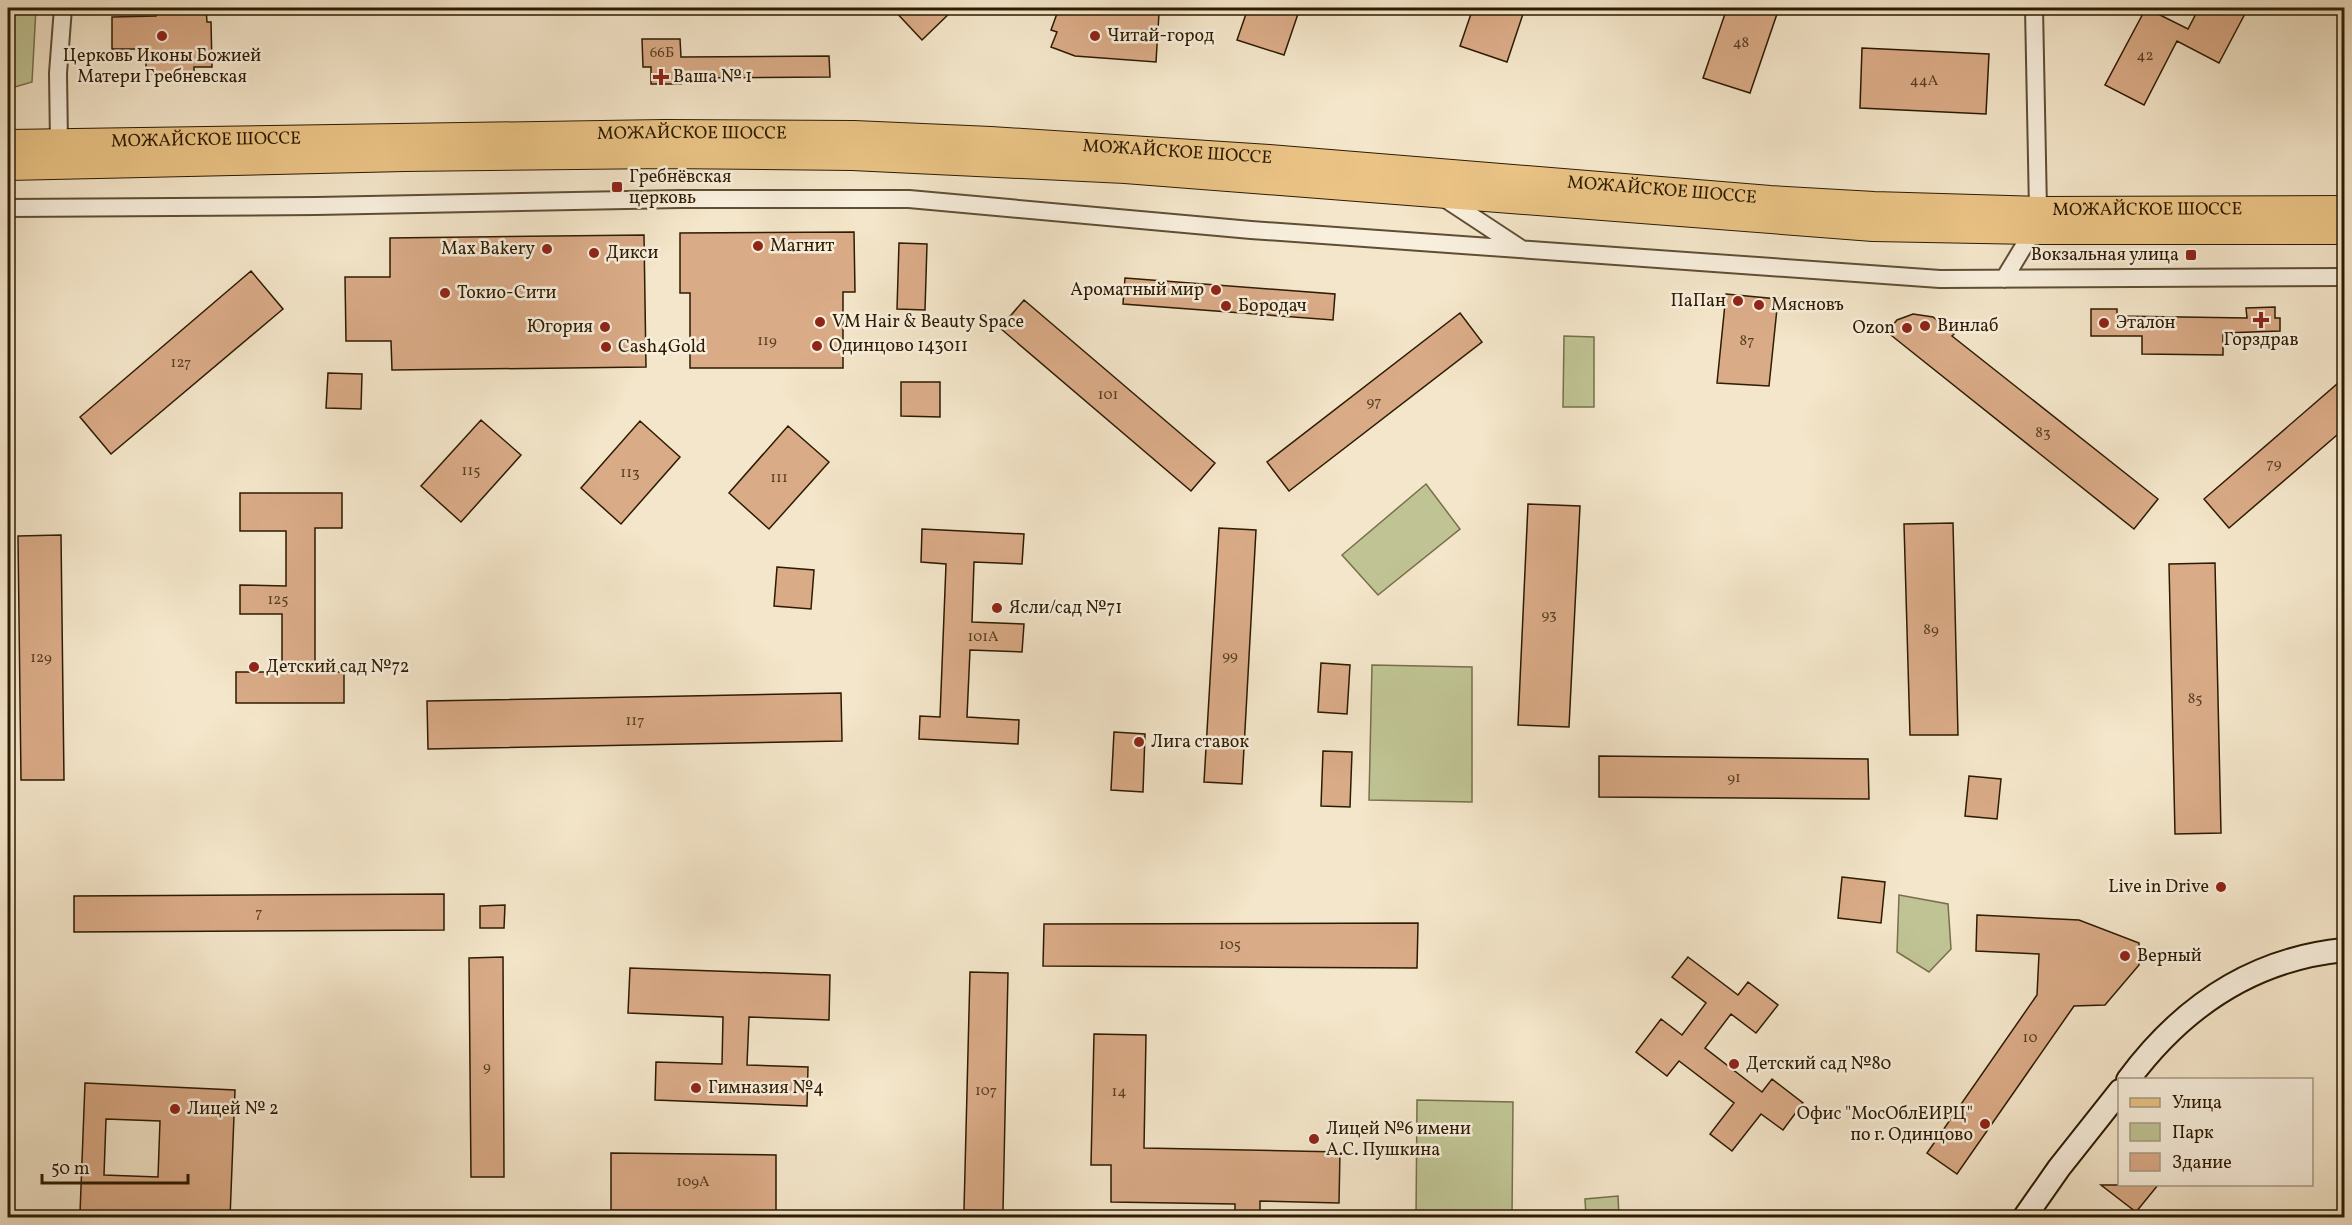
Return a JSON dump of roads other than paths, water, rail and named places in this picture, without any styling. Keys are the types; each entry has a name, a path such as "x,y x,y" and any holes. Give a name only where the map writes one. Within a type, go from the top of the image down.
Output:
{"main road":[{"name":"МОЖАЙСКОЕ ШОССЕ","path":"8,143 664,133 854,134 992,140 1269,158 2036,220 2344,231"},
{"name":"МОЖАЙСКОЕ ШОССЕ","path":"8,167 440,157 654,155 852,157 1125,170 1873,228 2344,209"},
{"path":"2130,1078 2165,1034 2202,1003 2270,965 2304,955 2344,950"},
{"path":"2025,1218 2059,1168 2118,1093"}],"street":[{"path":"59,143 58,73 63,8"},
{"path":"2004,279 2036,220 2034,8"},
{"path":"1438,194 1522,249"},
{"path":"8,208 316,206 679,199 909,199 1251,230 1700,261 1837,274 1940,279 2344,277"}],"place":[{"name":"Церковь Иконы Божией Матери Гребневская","path":"162,36"},
{"name":"Читай-город","path":"1095,36"},
{"name":"Ваша № 1","path":"661,77"},
{"name":"Гребнёвская церковь","path":"617,187"},
{"name":"Магнит","path":"758,246"},
{"name":"Max Bakery","path":"547,249"},
{"name":"Дикси","path":"594,253"},
{"name":"Вокзальная улица","path":"2191,255"},
{"name":"Ароматный мир","path":"1216,290"},
{"name":"Токио-Сити","path":"445,293"},
{"name":"ПаПан","path":"1738,301"},
{"name":"Мясновъ","path":"1759,305"},
{"name":"Бородач","path":"1226,306"},
{"name":"Горздрав","path":"2261,320"},
{"name":"VM Hair & Beauty Space","path":"820,322"},
{"name":"Эталон","path":"2104,323"},
{"name":"Винлаб","path":"1925,326"},
{"name":"Югория","path":"605,327"},
{"name":"Ozon","path":"1907,328"},
{"name":"Одинцово 143011","path":"817,346"},
{"name":"Cash4Gold","path":"606,347"},
{"name":"Ясли/сад №71","path":"997,608"},
{"name":"Детский сад №72","path":"254,667"},
{"name":"Лига ставок","path":"1139,742"},
{"name":"Live in Drive","path":"2221,887"},
{"name":"Верный","path":"2125,956"},
{"name":"Детский сад №80","path":"1734,1064"},
{"name":"Гимназия №4","path":"696,1088"},
{"name":"Лицей № 2","path":"175,1109"},
{"name":"Офис \"МосОблЕИРЦ\" по г. Одинцово","path":"1985,1124"},
{"name":"Лицей №6 имени А.С. Пушкина","path":"1314,1139"}]}
